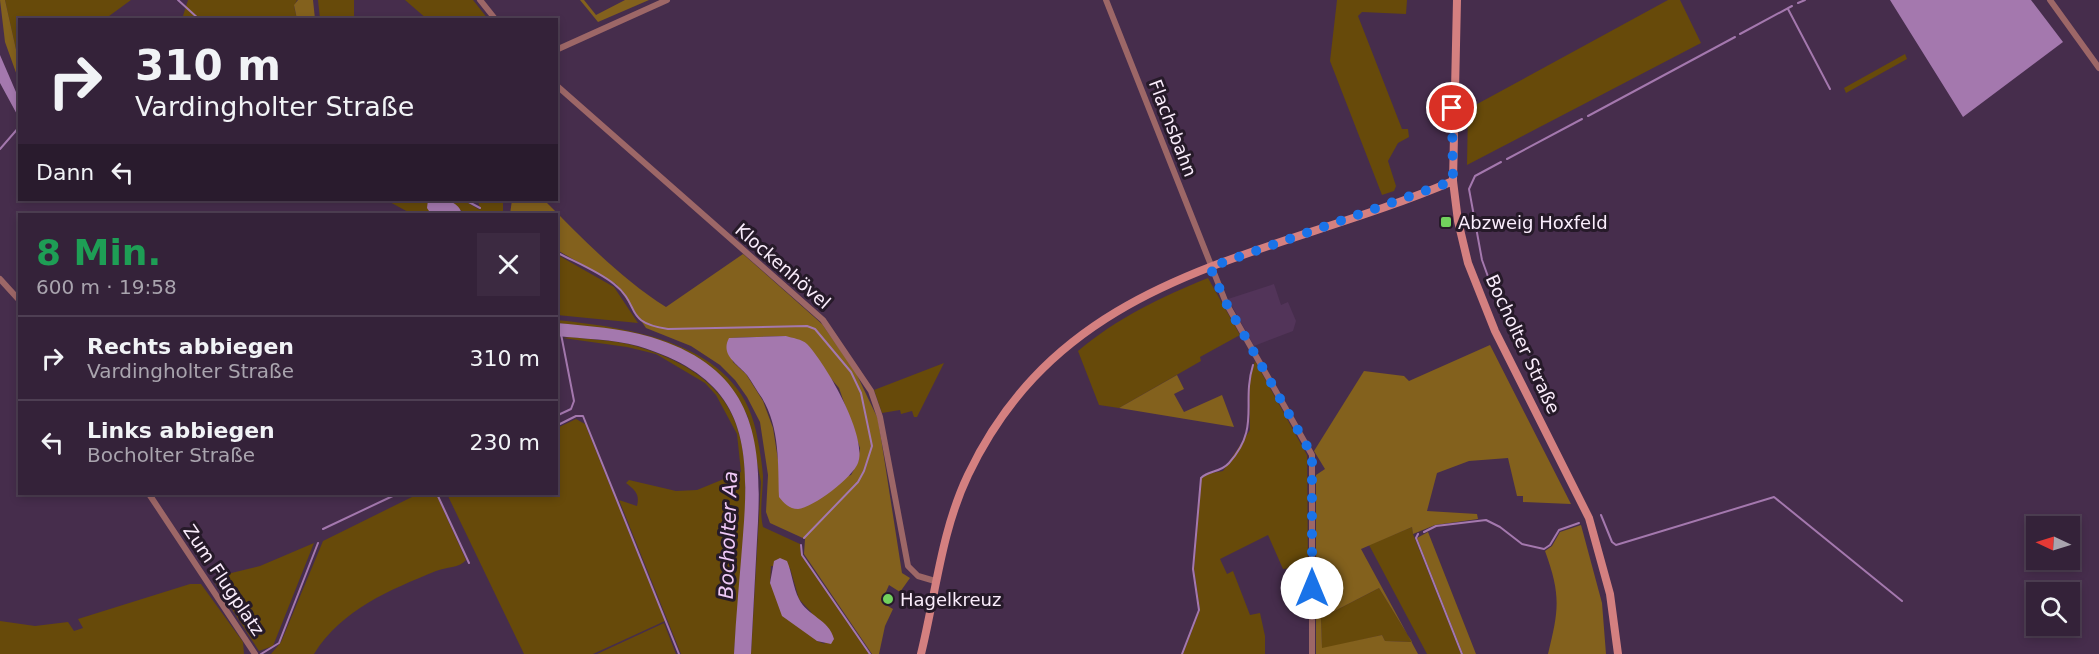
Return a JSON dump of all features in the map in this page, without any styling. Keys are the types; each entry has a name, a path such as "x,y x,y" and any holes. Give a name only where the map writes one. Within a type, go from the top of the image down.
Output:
{"street":[{"path":"480,0 494,18"},
{"path":"558,49 667,0"},
{"name":"Flachsbahn","path":"1106,0 1226,303 1312,455 1312,654"},
{"name":"Bocholter Straße","path":"1456,0 1453,181 1458,221 1468,262 1487,314 1573,484 1597,538 1610,594 1618,654"},
{"path":"2050,0 2099,68"},
{"name":"Klockenhövel","path":"558,87 823,320 871,391 880,417 908,566 918,576 934,580"},
{"path":"921,654 934,580 946,534 969,474 993,431 1015,399 1051,360 1103,319 1153,291 1210,267 1453,181"},
{"path":"0,279 18,299"},
{"name":"Zum Flugplatz","path":"150,495 255,654"}],"shaded area":[{"path":"0,0 5,0 18,58 18,78 5,42"},
{"path":"5,0 131,0 106,18 18,18 18,58"},
{"path":"188,0 297,0 294,6 297,18 185,18 183,16"},
{"path":"298,0 313,0 315,18 297,18 294,5"},
{"path":"318,0 354,0 354,18 320,18"},
{"path":"405,0 473,0 487,18 426,18"},
{"path":"580,0 584,0 596,15 625,0 649,0 598,22"},
{"path":"1337,0 1407,0 1406,14 1362,12 1358,16 1402,129 1408,129 1409,137 1398,143 1388,161 1396,186 1394,191 1382,195 1330,61"},
{"path":"1668,0 1680,0 1701,43 1467,165 1468,109"},
{"path":"1890,0 2031,0 2063,42 1963,117"},
{"path":"1905,54 1907,59 1846,93 1844,88"},
{"path":"0,55 18,97 18,116 0,83"},
{"path":"388,201 428,201 431,213 410,213"},
{"path":"428,201 446,201 457,205 462,213 430,213 427,208"},
{"path":"447,201 465,201 480,210 478,201 503,201 503,213 462,213"},
{"path":"512,201 545,201 557,213 510,213"},
{"path":"558,214 617,270 666,307 743,254 822,324 856,373 878,419 902,573 910,578 900,592 889,585 885,594 886,605 893,609 885,626 879,654 872,654 804,554 805,539 770,523 766,512 768,475 760,422 735,380 720,365 691,346 646,328 616,284 558,251","holes":["786,336 823,369 839,388 860,448 858,462 851,475 779,497 779,466 773,428 763,401 746,374 733,362 729,338"]},
{"path":"558,255 614,287 638,323 558,315"},
{"path":"1208,278 1240,335 1200,357 1201,361 1119,408 1099,405 1078,351 1108,328 1140,309"},
{"path":"1274,284 1281,305 1288,302 1296,321 1293,331 1254,346 1228,299"},
{"path":"558,320 616,328 647,335 677,345 704,359 727,377 745,401 756,431 763,476 761,508 763,527 800,544 801,555 869,654 751,654 761,482 748,417 737,396 713,369 667,343 631,332 558,323","holes":["771,566 790,568 799,599 811,612 825,644 817,641 770,583"]},
{"path":"558,323 616,329 640,334 687,351 714,369 734,390 747,415 755,442 759,505 751,654 734,654 745,500 745,469 741,441 733,416 719,394 700,375 673,359 638,346 558,336"},
{"path":"786,336 807,344 824,367 851,419 859,451 858,463 849,476 822,498 798,509 789,507 779,497 777,446 768,410 749,378 731,358 727,349 729,338"},
{"path":"571,337 631,345 673,360 699,376 718,394 732,415 740,439 745,466 746,497 734,654 681,654 619,500 637,506 636,493 626,483 629,480 676,491 697,490 741,472 737,434 716,395 705,383 656,354 627,347 563,338"},
{"path":"1490,345 1571,504 1523,502 1523,496 1517,496 1508,458 1469,461 1437,473 1427,511 1477,514 1478,519 1435,525 1413,534 1412,527 1361,549 1407,634 1379,588 1321,618 1322,648 1382,635 1385,641 1411,642 1418,654 1316,654 1316,475 1325,469 1314,451 1364,371 1404,376 1409,381"},
{"path":"1255,361 1307,455 1308,566 1283,569 1268,535 1220,559 1227,574 1233,571 1250,615 1260,613 1265,636 1265,654 1183,654 1200,610 1194,569 1201,479 1206,474 1223,471 1250,430 1249,380"},
{"path":"944,363 917,417 914,417 912,411 901,414 900,410 882,413 874,390"},
{"path":"1177,375 1184,389 1174,394 1184,412 1222,395 1234,427 1119,408"},
{"path":"576,419 585,424 665,621 593,654 524,654 447,495 558,495 558,428"},
{"path":"416,495 436,495 466,560 460,565 436,571 401,586 368,603 338,625 314,654 271,654 281,642 323,541"},
{"path":"1581,525 1602,603 1606,654 1548,654 1557,602 1554,579 1545,551 1552,546 1560,532"},
{"path":"1412,527 1461,654 1427,654 1369,545"},
{"path":"1428,532 1476,654 1463,654 1417,538"},
{"path":"314,543 273,646 259,651 213,580 215,577 260,566"},
{"path":"780,558 787,561 797,594 803,605 831,632 834,639 831,644 817,641 782,616 770,583 774,561"},
{"path":"190,584 201,584 243,642 244,654 0,654 0,621 35,626 68,622 74,631 83,628 78,619"},
{"path":"1379,588 1412,642 1385,641 1382,635 1322,649 1321,618"},
{"path":"664,623 676,654 597,654"}],"waterway":[{"path":"178,0 198,18"},
{"path":"1798,3 1805,0"},
{"path":"1740,34 1792,6"},
{"path":"1788,9 1830,89"},
{"path":"1588,116 1735,37"},
{"path":"1507,159 1582,119"},
{"path":"0,149 18,128"},
{"path":"1501,162 1475,176 1469,189 1482,260 1499,307 1516,343"},
{"path":"467,201 480,208"},
{"path":"558,253 608,279 628,299 638,317 654,326 668,329 807,326 815,329 851,372 861,393 872,446 858,482 804,538"},
{"path":"558,415 571,409 574,401 561,334"},
{"path":"1182,654 1199,610 1193,569 1201,478 1226,466 1245,438 1253,365"},
{"path":"558,425 576,416 583,416 679,654"},
{"path":"323,529 395,495"},
{"path":"437,495 469,563"},
{"path":"1601,515 1612,542 1616,545 1774,497 1902,601"},
{"path":"1424,532 1436,526 1486,520 1500,527 1522,544 1544,549 1550,545 1559,530 1579,523"},
{"path":"1418,534 1416,538 1462,654"},
{"path":"261,654 279,643 318,543"},
{"path":"801,545 802,555 870,654"}],"place":[{"name":"Abzweig Hoxfeld","path":"1446,222"},
{"name":"Hagelkreuz","path":"888,599"}],"route":[{"path":"1312,588 1312,455 1226,303 1210,267 1453,181 1452,108"}],"water label":[{"name":"Bocholter Aa","path":"728,535"}]}
